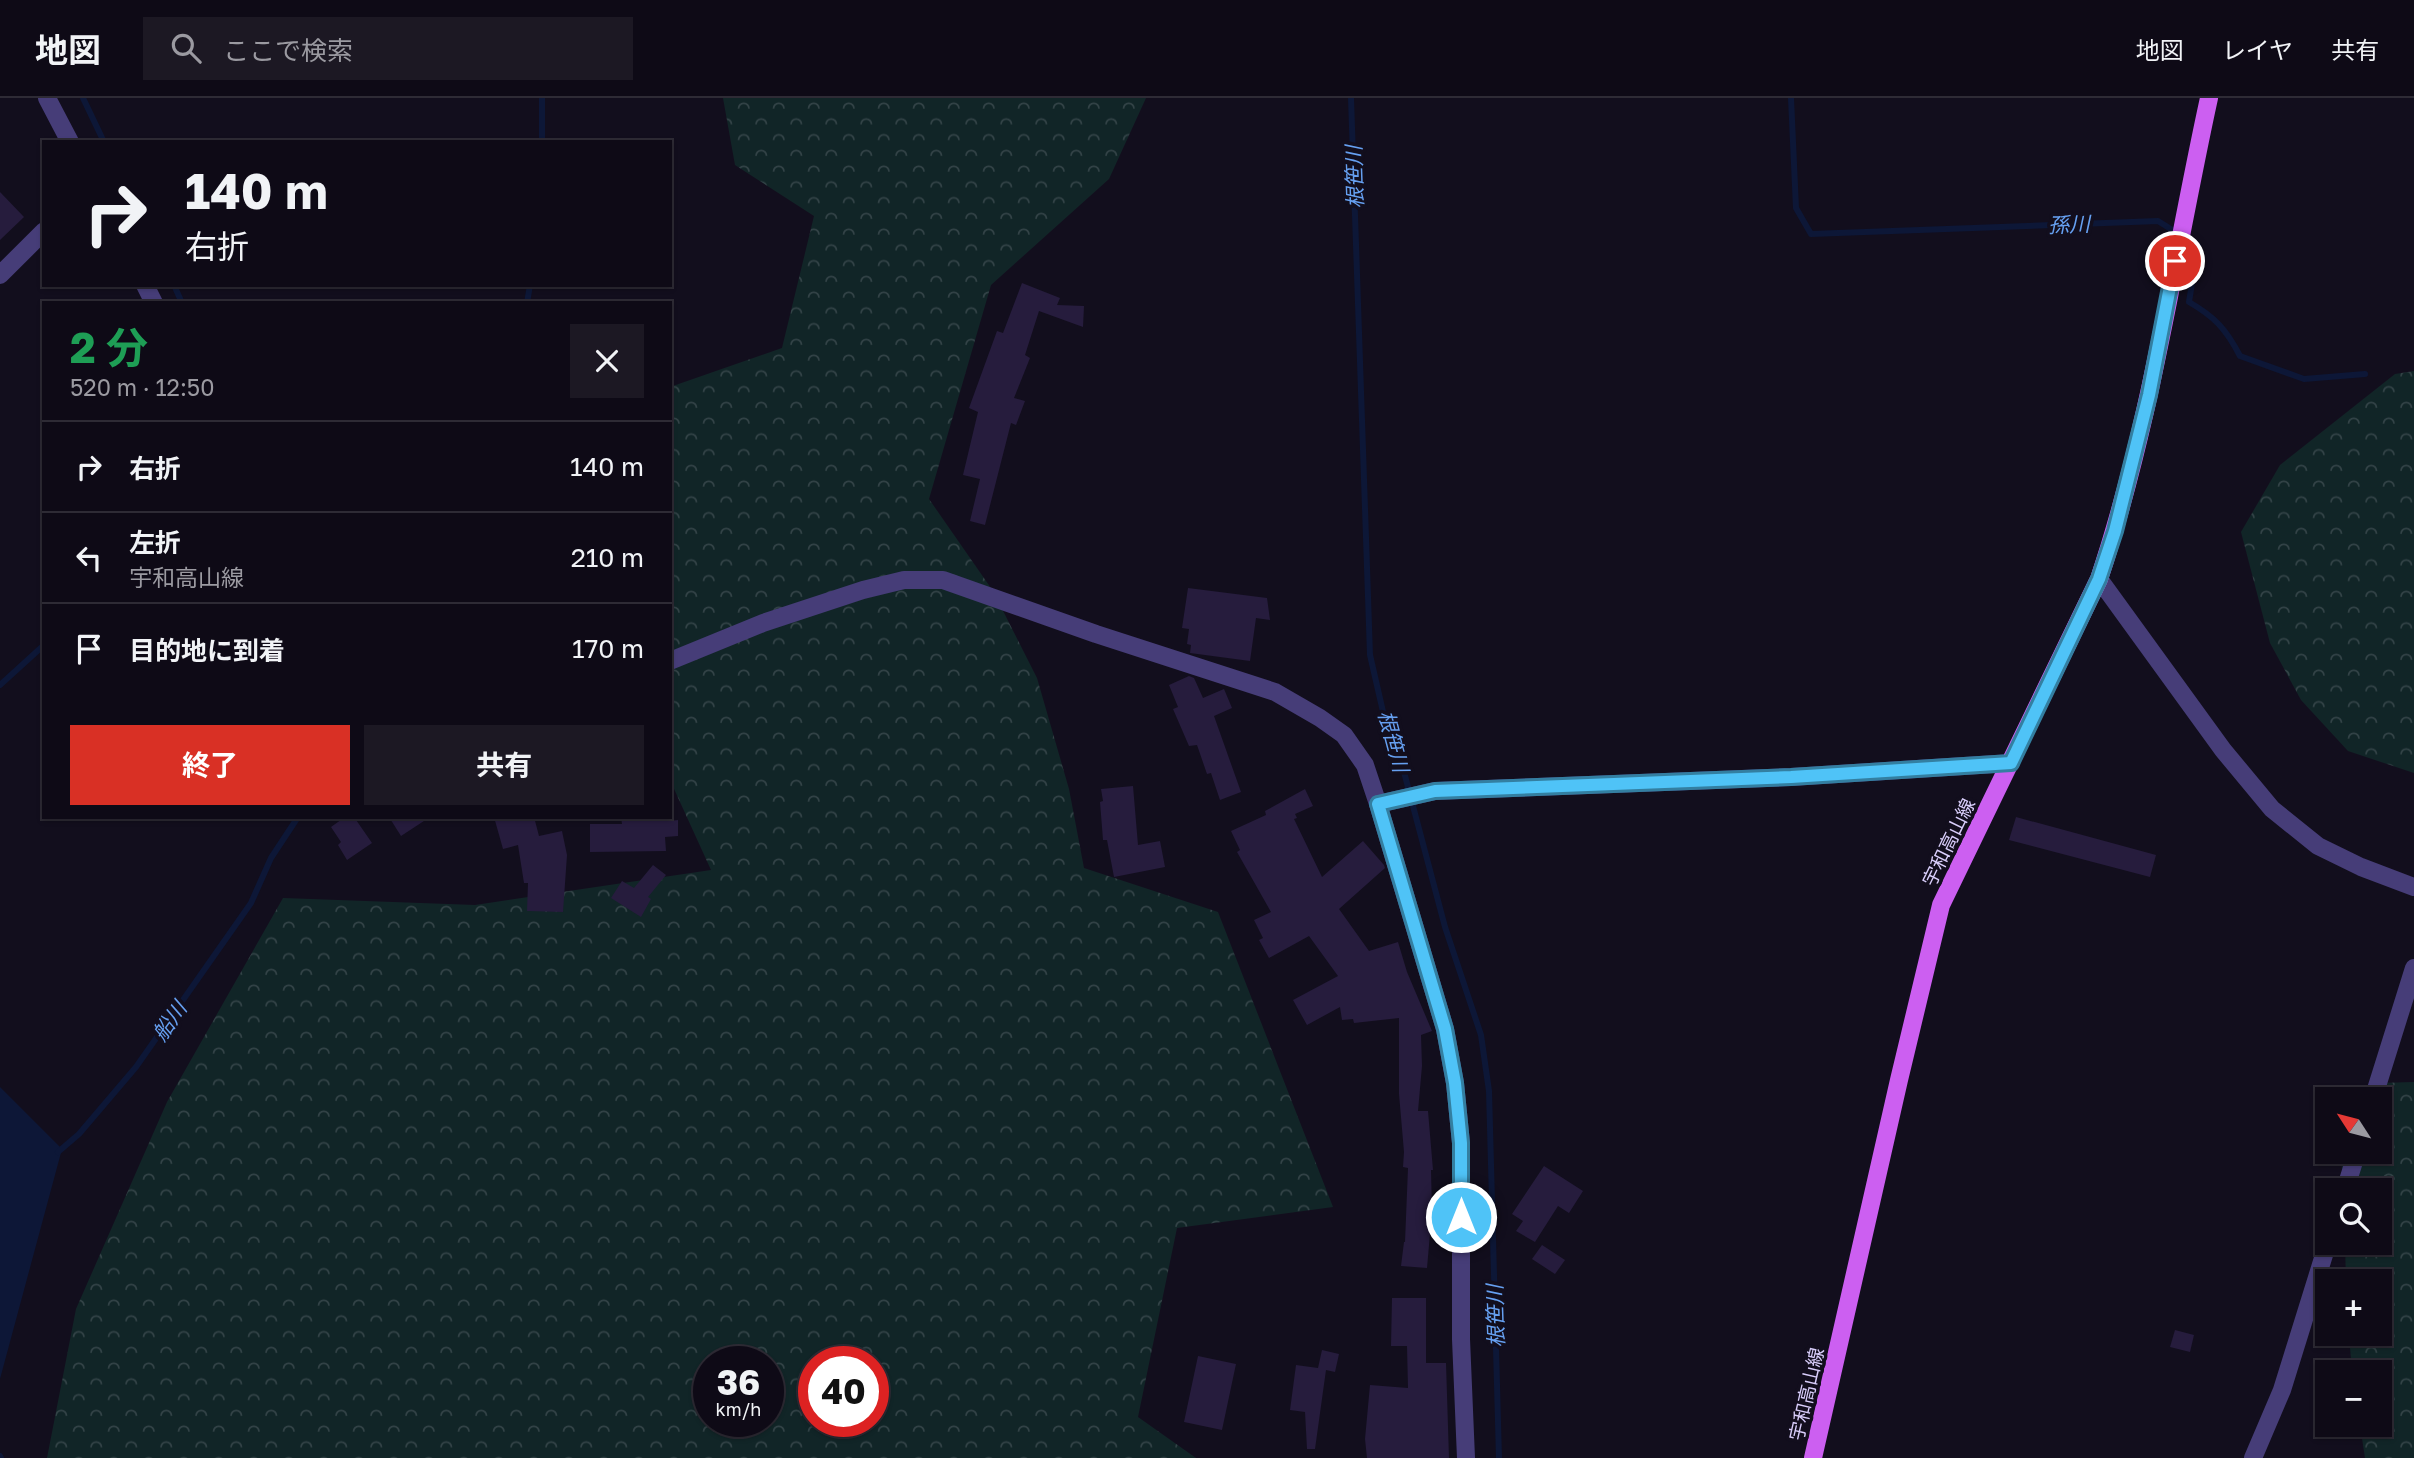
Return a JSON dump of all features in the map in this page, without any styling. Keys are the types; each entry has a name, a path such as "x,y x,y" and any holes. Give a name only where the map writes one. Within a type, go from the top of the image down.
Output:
{"main road":[{"name":"宇和高山線","path":"1813,1458 1941,905 2099,579 2115,531 2149,395 2209,98"}],"street":[{"path":"47,98 69,140"},
{"path":"0,275 42,233"},
{"path":"2099,579 2224,750 2272,809 2318,846 2361,867 2414,887"},
{"path":"672,660 763,623 863,590 904,580 943,580 1096,634 1275,692 1344,735 1365,765 1384,803 1445,1029 1455,1083 1461,1143 1461,1339 1466,1458"},
{"path":"1384,803 1435,791 1791,777 2011,763"},
{"path":"2377,1087 2414,968"},
{"path":"2253,1458 2282,1390 2324,1255"}],"green space":[{"path":"723,98 1146,98 1109,179 991,285 929,499 993,591 1037,678 1069,789 1084,868 1218,912 1333,1207 1177,1228 1138,1417 1196,1458 47,1458 76,1309 167,1102 283,898 475,905 711,870 672,784 672,386 782,348 814,216 735,165"},
{"path":"2414,371 2414,773 2348,751 2301,700 2270,643 2241,532 2280,465 2395,374"},
{"path":"2414,1082 2414,1458 2365,1458 2362,1437 2392,1437 2392,1360 2351,1360 2350,1346 2392,1346 2392,1269 2346,1269 2345,1255 2392,1255 2392,1178 2342,1178 2342,1164 2392,1164 2392,1087 2378,1087 2378,1083"}],"water":[{"path":"0,1087 62,1149 0,1379"}],"building":[{"path":"0,192 24,217 0,240"},
{"path":"1022,283 1060,298 1057,305 1084,306 1083,327 1039,311 1025,355 1030,358 1014,398 1025,401 1016,425 1011,423 985,525 970,521 980,479 963,475 978,412 969,408 997,331 1003,333"},
{"path":"1188,588 1267,598 1270,620 1256,618 1250,661 1190,653 1191,645 1187,644 1189,629 1182,628"},
{"path":"1189,676 1194,678 1203,698 1224,689 1232,708 1214,716 1241,792 1220,800 1211,773 1207,774 1197,745 1189,746 1173,709 1178,707 1169,685"},
{"path":"1133,786 1138,845 1160,841 1165,867 1114,877 1107,840 1103,840 1101,789"},
{"path":"1305,789 1313,806 1295,814 1297,818 1294,819 1322,877 1363,841 1384,865 1385,868 1339,909 1369,951 1398,942 1407,972 1432,1031 1421,1035 1422,1066 1418,1111 1428,1111 1433,1170 1427,1268 1401,1266 1405,1242 1408,1168 1403,1167 1399,1018 1354,1023 1353,1019 1342,1020 1340,1007 1307,1025 1293,1000 1338,976 1309,936 1269,958 1259,940 1263,938 1254,920 1271,912 1237,852 1240,850 1231,831 1266,815 1265,811"},
{"path":"2016,817 2156,855 2150,877 2009,840"},
{"path":"342,819 355,819 372,843 347,860 338,845 341,842 331,827"},
{"path":"390,819 427,819 401,836"},
{"path":"495,819 535,819 539,836 562,831 567,855 563,912 527,911 528,883 524,883 518,845 503,849"},
{"path":"621,819 678,820 678,836 665,837 666,851 590,852 590,824 622,824"},
{"path":"653,865 666,875 648,897 651,899 641,917 611,898 622,881 634,888"},
{"path":"1544,1166 1583,1191 1569,1213 1558,1206 1535,1242 1516,1231 1523,1221 1512,1214"},
{"path":"1542,1245 1565,1260 1555,1274 1532,1259"},
{"path":"1392,1298 1426,1298 1426,1363 1446,1363 1449,1458 1367,1458 1365,1439 1370,1385 1408,1388 1407,1346 1391,1346"},
{"path":"2175,1330 2194,1335 2190,1352 2170,1347"},
{"path":"1322,1350 1339,1354 1335,1372 1326,1370 1315,1449 1307,1449 1305,1412 1290,1410 1296,1365 1318,1368"},
{"path":"1198,1356 1236,1364 1222,1430 1184,1422"}],"waterway":[{"path":"83,98 103,140"},
{"name":"船川","path":"542,98 542,140"},
{"name":"根笹川","path":"1351,98 1370,655 1384,716 1404,772 1445,927 1481,1035 1489,1091 1499,1458"},
{"name":"孫川","path":"1791,98 1796,208 1811,234 2158,221 2198,246 2189,302 2219,324 2240,356 2304,379 2365,374"},
{"path":"175,287 181,301"},
{"name":"船川","path":"527,301 530,287"},
{"path":"0,685 42,647"},
{"name":"船川","path":"58,1152 79,1134 136,1067 251,903 271,858 297,819"}],"route":[{"path":"1461,1217 1461,1143 1455,1083 1445,1029 1378,804 1435,791 1791,777 2011,763 2099,579 2115,531 2149,395 2175,261"}]}
